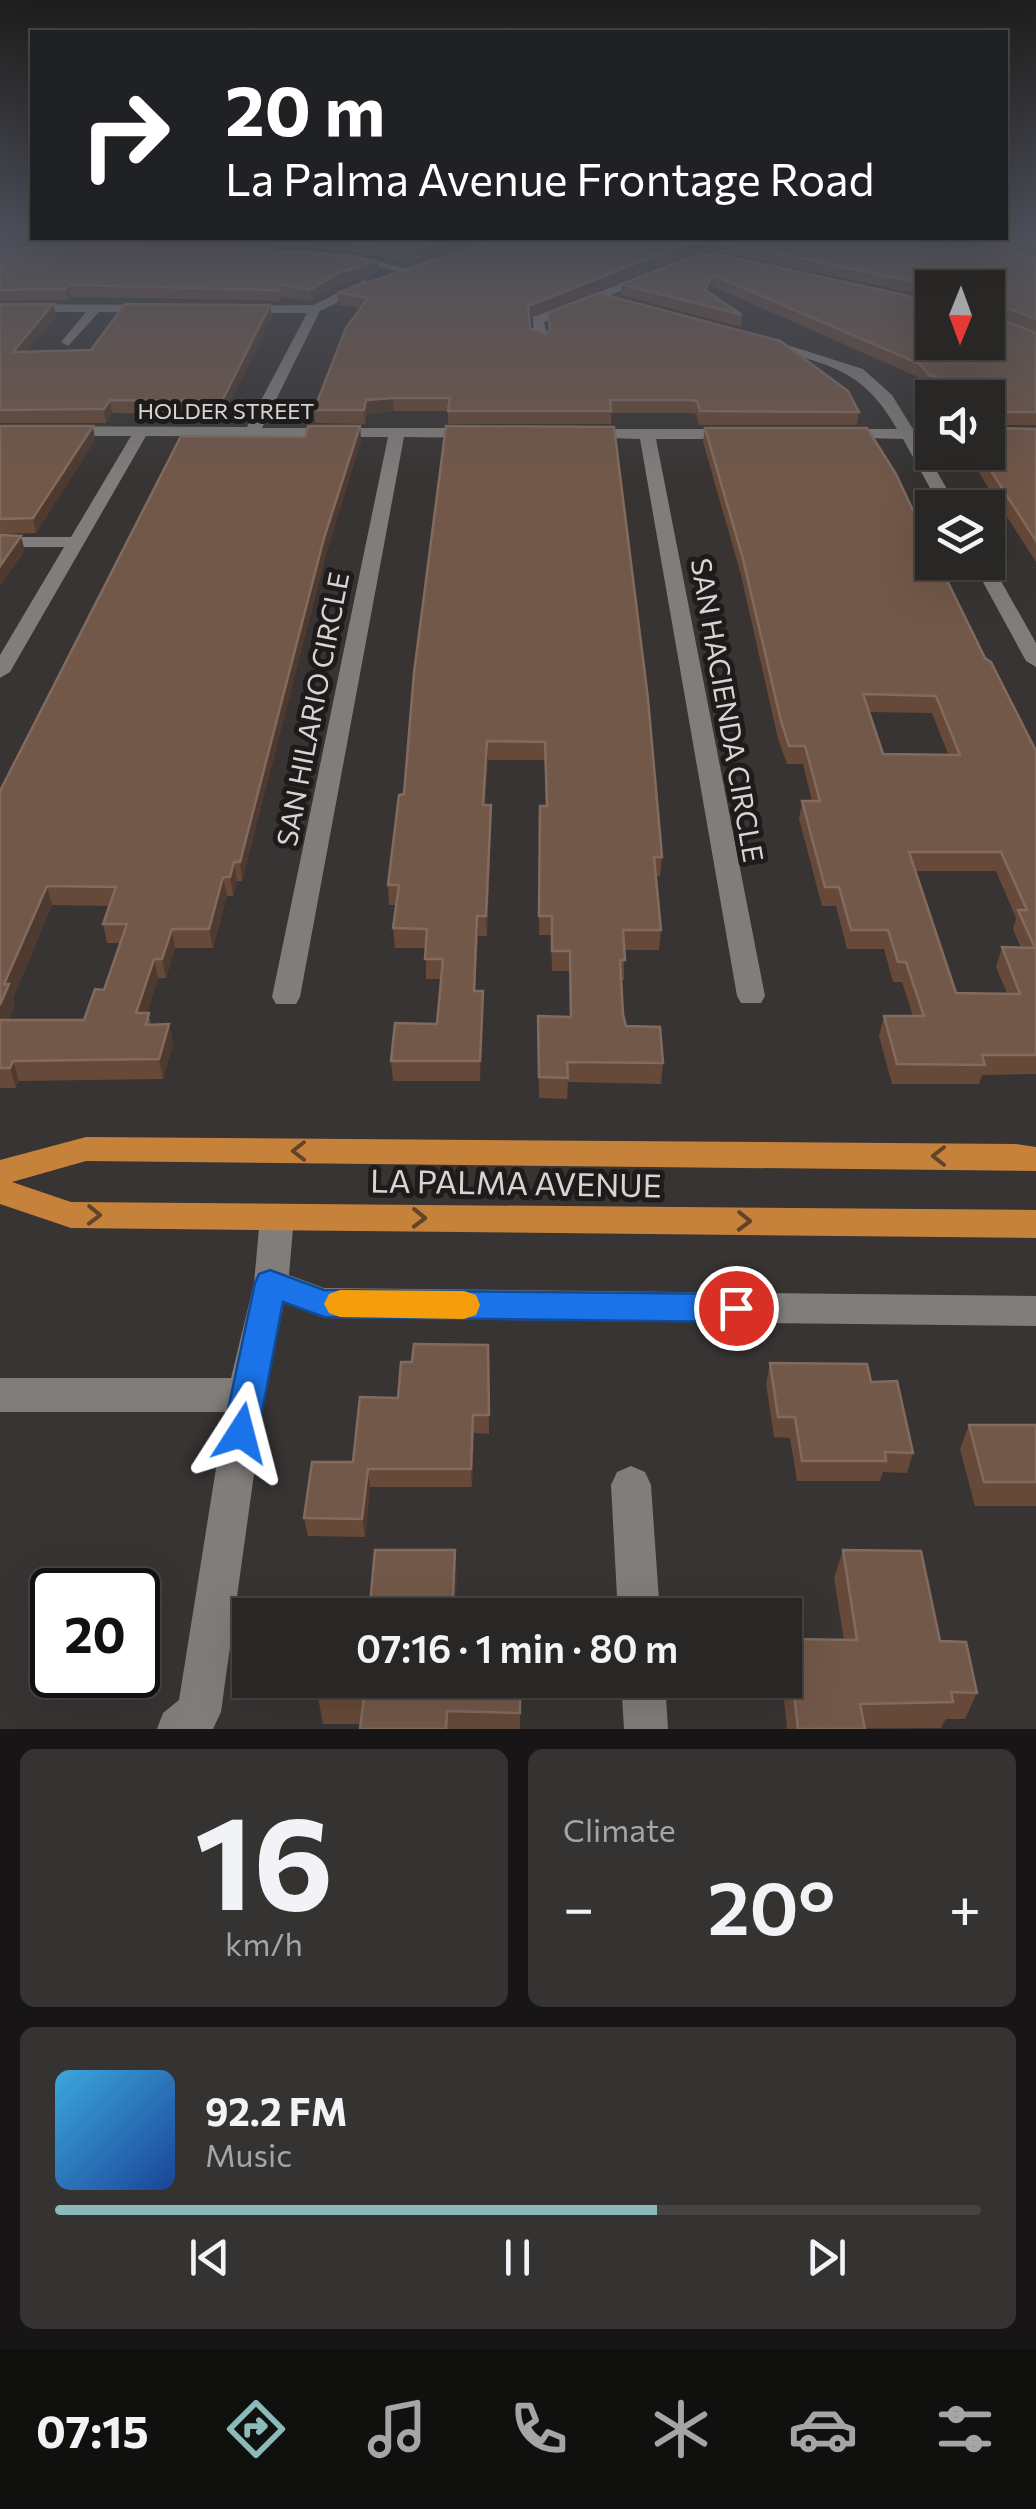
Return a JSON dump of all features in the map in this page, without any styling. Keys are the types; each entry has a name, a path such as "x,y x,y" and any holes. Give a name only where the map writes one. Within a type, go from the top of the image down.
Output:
{"main road":[{"name":"LA PALMA AVENUE","path":"0,1173 86,1150 997,1156 1036,1160"},
{"name":"LA PALMA AVENUE","path":"0,1191 70,1215 1036,1224"}],"street":[{"path":"68,342 87,318"},
{"path":"252,433 311,318"},
{"path":"540,339 536,320 542,318"},
{"path":"738,335 858,372 887,398 940,490"},
{"name":"HOLDER STREET","path":"0,431 493,433"},
{"path":"0,672 141,432"},
{"name":"SAN HILARIO CIRCLE","path":"286,997 396,432"},
{"path":"570,434 759,434"},
{"name":"SAN HACIENDA CIRCLE","path":"647,434 750,996"},
{"path":"816,434 915,434"},
{"path":"0,542 74,542"},
{"path":"991,580 1036,660"},
{"path":"179,1729 199,1712 246,1395 270,1283 278,1217"},
{"path":"270,1283 324,1304 1036,1311"},
{"path":"0,1396 246,1395"},
{"path":"631,1485 638,1598"},
{"path":"644,1698 646,1729"}],"building":[{"path":"0,318 42,318 13,352 91,350 115,318 264,318 222,401 110,400 104,409 0,410"},
{"path":"354,318 529,318 530,328 545,334 550,330 549,318 692,318 780,341 848,391 859,412 700,411 697,401 688,400 610,400 611,411 448,411 450,398 366,400 364,410 314,410"},
{"path":"812,318 915,318 915,360 1005,360 1005,321 1036,333 1036,412 1005,412 1005,380 937,380 920,364"},
{"path":"0,426 93,426 33,518 0,519"},
{"path":"308,426 360,426 324,538 240,862 234,862 230,877 223,877 209,929 172,929 162,959 154,959 136,1013 149,1013 146,1025 169,1024 159,1059 13,1061 10,1068 0,1068 0,1020 84,1020 95,989 104,990 127,924 103,924 116,887 47,886 4,984 9,984 0,1005 0,791 181,436 305,437"},
{"path":"446,426 614,427 648,699 662,857 654,857 661,930 623,930 623,1014 626,1026 660,1027 663,1063 567,1062 568,1078 539,1077 538,1016 571,1017 570,951 552,951 552,916 539,916 540,806 547,806 545,742 487,741 483,805 491,805 486,916 477,916 474,991 483,991 480,1061 391,1061 395,1023 437,1024 443,959 425,959 427,929 393,928 399,885 388,885 399,795 404,794 414,673"},
{"path":"705,428 867,428 896,474 915,515 915,580 947,580 1036,751 1036,1055 982,1055 985,1065 897,1064 884,1016 924,1016 906,962 898,962 888,930 851,930 839,887 825,887 802,801 820,801 805,746 789,746 743,559","holes":["863,694 936,696 960,755 883,754","909,852 1001,852 1027,910 1018,910 1035,948 1002,947 1020,994 956,993"]},
{"path":"1005,428 1036,429 1036,541 991,470 1005,470"},
{"path":"0,535 21,536 0,566"},
{"path":"414,1344 488,1345 489,1415 473,1415 471,1469 368,1469 362,1519 304,1518 312,1462 353,1462 360,1397 398,1398 401,1362 412,1362"},
{"path":"770,1363 867,1364 871,1382 897,1381 913,1453 885,1452 886,1461 802,1461 795,1417 778,1417"},
{"path":"969,1425 1036,1425 1036,1482 984,1482"},
{"path":"375,1550 455,1550 453,1598 371,1598"},
{"path":"843,1550 921,1551 940,1641 966,1642 977,1693 951,1692 953,1702 860,1704 865,1729 798,1729 795,1698 802,1698 802,1639 857,1640"},
{"path":"364,1698 520,1698 520,1713 447,1711 446,1729 360,1729"}],"slow traffic":[{"path":"340,1304 464,1305"}],"route":[{"path":"241,1433 270,1283 324,1304 736,1308"}]}
